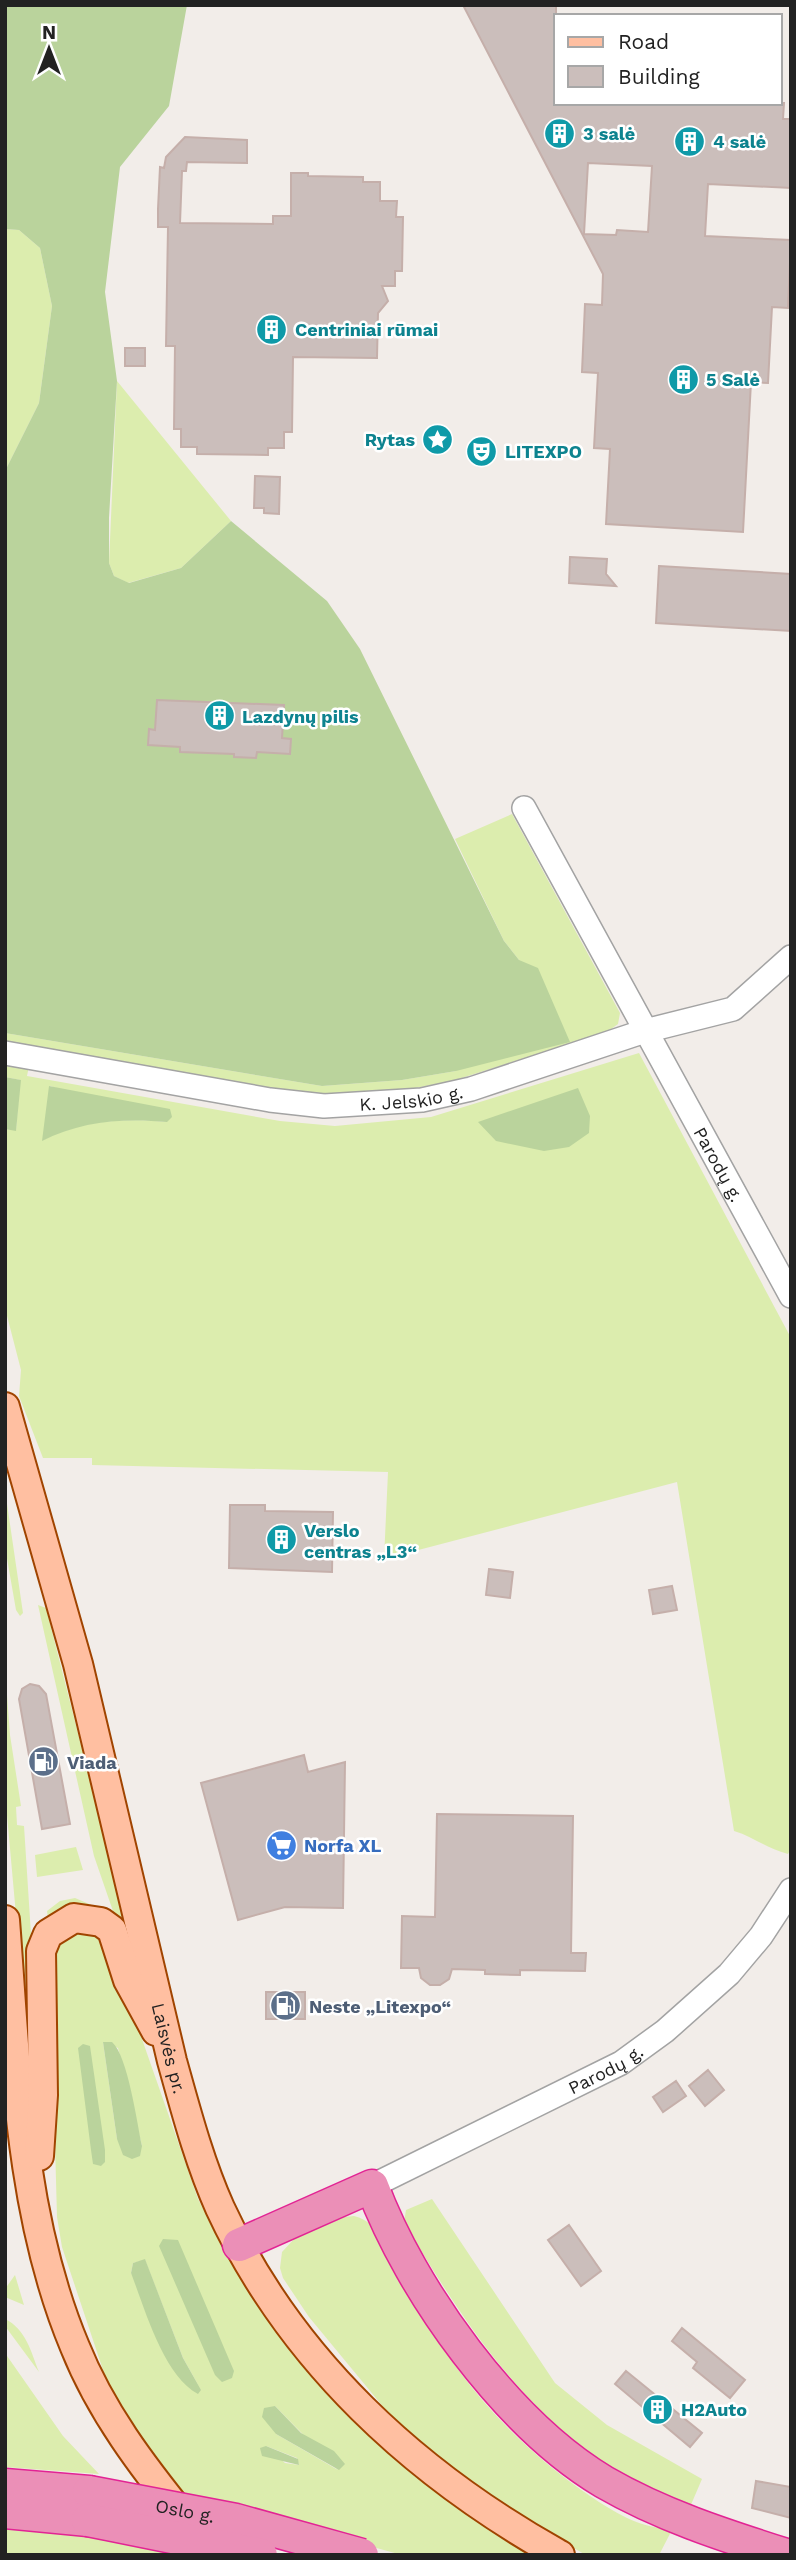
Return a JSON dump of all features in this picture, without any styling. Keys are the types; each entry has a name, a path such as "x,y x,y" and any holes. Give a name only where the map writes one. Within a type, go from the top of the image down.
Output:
{"highway":[{"path":"239,2245 372,2186 398,2244 444,2319 479,2367 542,2435 582,2468 631,2497 694,2525 786,2555"},
{"name":"Oslo g.","path":"5,2485 261,2555"},
{"name":"Oslo g.","path":"5,2512 89,2506 236,2520 362,2555"}],"main road":[{"name":"Laisvės pr.","path":"5,1407 78,1664 173,2061 208,2177 239,2245 287,2322 353,2402 388,2435 452,2487 561,2555"},
{"path":"33,2190 40,2148 43,2095 41,1951 48,1934 74,1918 101,1922 112,1930 128,1980 173,2061"},
{"path":"5,1920 17,2068 33,2190 62,2313 76,2350 131,2451 195,2531 222,2555"}],"street":[{"name":"Parodų g.","path":"524,808 791,1296"},
{"name":"K. Jelskio g.","path":"5,1053 270,1100 324,1106 422,1100 471,1090 645,1031 733,1009 791,957"},
{"name":"Parodų g.","path":"372,2186 632,2055 700,2002 729,1974 761,1936 791,1889"}],"green space":[{"path":"5,5 187,5 169,106 120,167 105,292 117,381 109,518 109,563 114,576 129,583 181,568 231,521 327,601 360,649 504,941 519,960 538,968 570,1042 456,1071 402,1080 322,1086 5,1033 5,471 39,403 52,306 40,248 19,230 5,229"},
{"path":"5,229 19,230 40,248 52,306 39,403 5,471"},
{"path":"117,381 231,521 181,568 128,583 114,576 109,563"},
{"path":"512,814 620,1013 618,1024 607,1032 452,1081 384,1094 338,1096 288,1092 5,1043 5,1033 322,1086 402,1080 456,1071 519,960 504,941 455,839"},
{"path":"639,1053 791,1338 791,1848 788,1854 734,1831 677,1482 384,1559 388,1472 92,1465 92,1458 43,1458 19,1396 21,1370 5,1308 5,1129 16,1130 20,1080 5,1077 5,1063 29,1066 27,1076 280,1121 335,1126 431,1117","holes":["50,1086 167,1122 135,1120 88,1124 43,1140"]},
{"path":"5,1077 21,1080 16,1131 5,1129"},
{"path":"49,1086 170,1109 172,1117 167,1122 103,1122 72,1129 42,1141"},
{"path":"578,1088 590,1116 589,1133 569,1147 544,1151 496,1141 478,1122"},
{"path":"5,1490 23,1613 20,1616 16,1610 5,1547"},
{"path":"38,1605 46,1608 140,1976 135,1975 94,1856"},
{"path":"5,1668 10,1735 21,1806 16,1807 17,1825 24,1826 32,1950 31,2025 26,2026 5,1793"},
{"path":"76,1847 83,1870 37,1877 35,1855"},
{"path":"75,1898 94,1906 60,1909 48,1918 47,1911 60,1901"},
{"path":"88,1928 109,1945 198,2199 227,2255 286,2340 327,2391 370,2436 420,2476 539,2555 402,2555 184,2495 155,2458 107,2382 62,2247 57,2217 50,1959 57,1937","holes":["103,2042 118,2048 142,2146 117,2139","145,2260 183,2358 201,2390 131,2273 133,2263","275,2406 338,2470 276,2434","266,2446 297,2458 299,2465 285,2463"]},
{"path":"103,2042 112,2042 118,2050 131,2091 142,2146 140,2156 132,2159 123,2155 117,2139"},
{"path":"83,2044 90,2046 105,2150 105,2162 101,2166 93,2164 78,2048"},
{"path":"432,2199 555,2383 607,2425 702,2479 690,2507 634,2480 582,2447 554,2423 505,2371 462,2314 404,2222 406,2210"},
{"path":"354,2216 375,2228 449,2357 490,2409 513,2433 563,2476 609,2508 651,2527 673,2528 659,2555 586,2555 522,2519 404,2432 309,2317 283,2278 280,2268 282,2252 295,2238 344,2217"},
{"path":"163,2239 178,2240 234,2371 232,2378 222,2382 215,2375 159,2246"},
{"path":"145,2259 183,2358 201,2390 198,2394 175,2372 149,2322 131,2273 133,2263"},
{"path":"15,2275 24,2305 5,2297 5,2289"},
{"path":"5,2319 23,2335 39,2372 5,2326"},
{"path":"5,2353 63,2436 99,2474 5,2467"},
{"path":"275,2406 301,2433 334,2451 345,2464 339,2470 276,2434 262,2417 264,2408"},
{"path":"266,2446 298,2459 299,2465 262,2456 260,2448"},
{"path":"5,2523 156,2543 167,2555 5,2555"}],"building":[{"name":"5 Salė","path":"463,5 556,5 554,105 784,103 783,119 791,119 791,188 708,184 705,236 791,240 788,308 772,307 768,383 751,382 743,532 606,524 610,449 594,448 598,373 582,372 585,304 602,305 603,274","holes":["588,163 652,166 648,232 617,230 616,235 584,234"]},
{"name":"Centriniai rūmai","path":"185,137 247,140 247,163 187,162 186,171 182,171 180,223 273,224 273,216 291,216 291,173 363,177 363,182 380,182 380,201 397,201 396,217 403,217 402,271 395,271 395,286 382,286 388,301 378,313 377,358 293,357 292,432 284,432 284,448 268,448 268,455 197,454 197,447 181,447 181,429 174,429 175,346 166,346 168,227 158,227 158,209 160,167 164,168 166,157"},
{"path":"125,348 145,348 145,366 125,366"},
{"path":"255,476 280,477 279,514 264,513 264,508 254,508"},
{"path":"570,557 607,559 606,574 616,586 569,583"},
{"path":"659,566 791,574 791,631 656,623"},
{"name":"Lazdynų pilis","path":"157,700 284,705 282,738 291,739 290,754 257,752 256,758 234,757 234,754 180,752 180,747 148,745 149,729 155,730"},
{"name":"Verslo centras „L3“","path":"230,1505 265,1505 265,1511 333,1512 332,1572 229,1568"},
{"path":"489,1569 513,1572 510,1598 486,1595"},
{"path":"672,1586 677,1610 653,1614 649,1590"},
{"name":"Viada","path":"30,1684 39,1686 46,1694 70,1824 42,1829 19,1699 22,1689"},
{"name":"Norfa XL","path":"304,1755 308,1772 345,1762 343,1908 285,1907 238,1920 201,1783"},
{"path":"437,1814 573,1816 571,1953 586,1953 585,1971 520,1970 520,1975 452,1969 449,1979 440,1985 430,1985 421,1978 419,1968 401,1968 402,1916 435,1917"},
{"path":"266,1992 305,1992 305,2019 266,2019"},
{"path":"708,2070 724,2090 705,2106 689,2086"},
{"path":"676,2081 686,2096 663,2112 653,2097"},
{"path":"569,2225 601,2271 581,2286 548,2240"},
{"path":"682,2328 745,2380 730,2398 693,2368 697,2362 672,2341"},
{"name":"H2Auto","path":"626,2371 702,2433 690,2447 615,2384"},
{"path":"756,2481 791,2487 791,2518 752,2508"}],"place":[{"name":"3 salė","path":"560,133"},
{"name":"4 salė","path":"690,141"},
{"name":"Centriniai rūmai","path":"272,329"},
{"name":"5 Salė","path":"683,379"},
{"name":"Rytas","path":"438,439"},
{"name":"LITEXPO","path":"482,451"},
{"name":"Lazdynų pilis","path":"219,716"},
{"name":"Verslo centras „L3“","path":"281,1540"},
{"name":"Viada","path":"44,1762"},
{"name":"Norfa XL","path":"281,1845"},
{"name":"Neste „Litexpo“","path":"286,2006"},
{"name":"H2Auto","path":"658,2409"}]}
